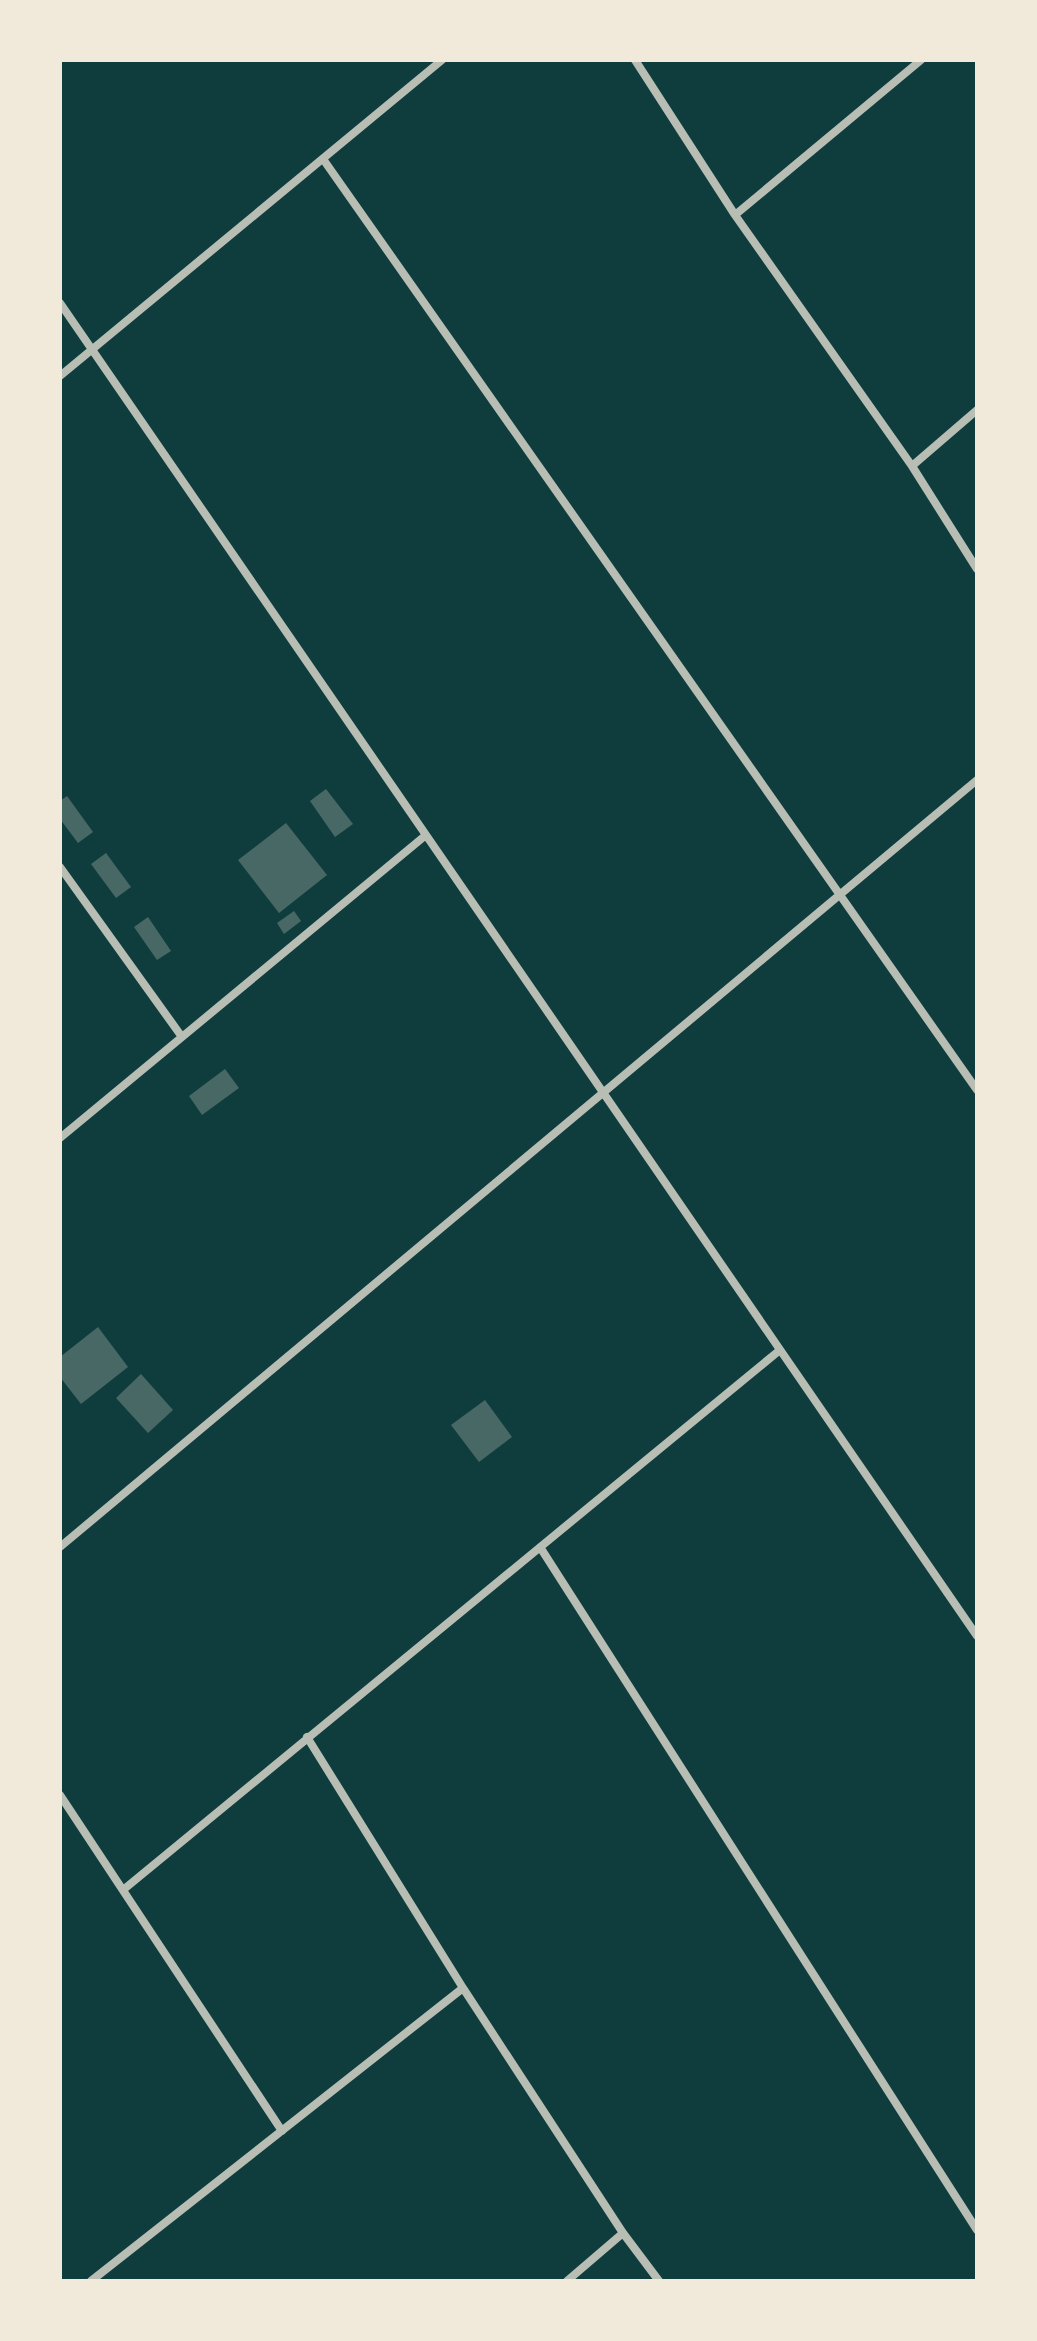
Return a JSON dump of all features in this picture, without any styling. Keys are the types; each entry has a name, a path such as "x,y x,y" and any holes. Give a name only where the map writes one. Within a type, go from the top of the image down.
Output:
{"street":[{"path":"60,376 442,60"},
{"path":"635,60 735,215 912,466 977,569"},
{"path":"735,215 921,60"},
{"path":"323,159 977,1090"},
{"path":"60,303 977,1636"},
{"path":"912,466 977,410"},
{"path":"60,1547 977,780"},
{"path":"60,1138 426,835"},
{"path":"60,867 182,1037"},
{"path":"123,1890 780,1350"},
{"path":"540,1547 977,2230"},
{"path":"307,1737 463,1988 623,2233 659,2281"},
{"path":"60,1795 282,2131"},
{"path":"91,2281 463,1988"},
{"path":"567,2281 623,2233"}],"building":[{"path":"326,789 353,824 335,837 310,801"},
{"path":"67,796 93,832 78,843 60,819 60,801"},
{"path":"286,823 327,875 279,913 238,860"},
{"path":"106,853 131,887 116,898 91,864"},
{"path":"294,911 301,921 284,934 277,923"},
{"path":"148,917 171,951 157,960 134,927"},
{"path":"225,1069 239,1088 202,1115 189,1096"},
{"path":"98,1327 128,1367 81,1404 60,1377 60,1357"},
{"path":"141,1374 173,1410 148,1433 116,1398"},
{"path":"485,1400 512,1437 479,1462 451,1425"}]}
